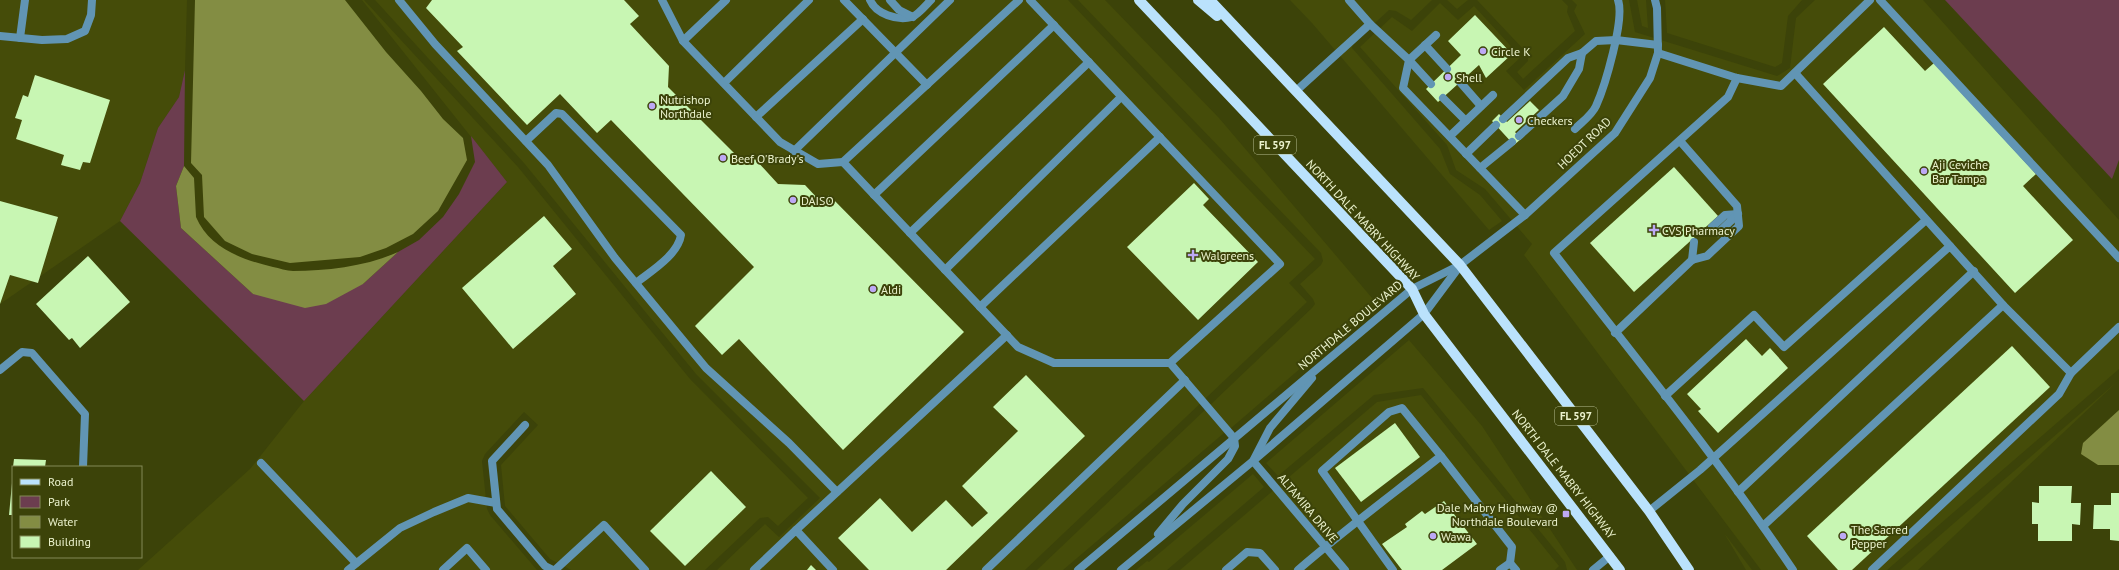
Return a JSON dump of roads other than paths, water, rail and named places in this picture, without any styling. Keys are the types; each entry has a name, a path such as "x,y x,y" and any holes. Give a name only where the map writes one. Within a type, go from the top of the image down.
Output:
{"main road":[{"name":"NORTH DALE MABRY HIGHWAY","path":"1139,0 1412,289 1424,314 1620,570"},
{"path":"1198,0 1253,45"},
{"name":"FL 597","path":"1210,0 1460,265 1649,511 1689,570"}],"street":[{"path":"20,38 25,0"},
{"path":"0,36 42,40 67,38 85,31 91,15 92,0"},
{"path":"399,0 434,44 548,165 597,236 706,368 789,442 837,492"},
{"path":"683,41 726,0"},
{"path":"724,83 809,0"},
{"path":"844,0 927,85"},
{"path":"870,0 872,5 886,15 900,18 913,17 931,0"},
{"path":"890,0 899,10 913,17"},
{"path":"794,151 950,0"},
{"path":"666,2 683,41 780,142 818,164 843,162 1019,0"},
{"path":"843,162 1018,347 1054,363 1170,364 1280,264 1030,0"},
{"path":"1348,0 1370,24 1409,60 1431,84"},
{"path":"1575,129 1596,107 1620,26 1620,6 1618,0"},
{"name":"HOEDT ROAD","path":"1460,265 1525,215 1615,133 1650,78 1658,49 1657,8 1655,0"},
{"path":"1503,118 1568,58 1582,53 1596,41 1616,40 1658,49 1737,78 1781,86 1870,0"},
{"path":"1880,0 2119,258"},
{"path":"756,117 863,19"},
{"path":"1296,91 1370,24"},
{"path":"874,195 1054,25"},
{"path":"1436,35 1409,60 1403,88 1525,215"},
{"path":"1425,45 1447,69"},
{"path":"1519,136 1563,96 1579,69 1582,53"},
{"path":"910,232 1089,62"},
{"path":"1795,73 2003,305 2071,372"},
{"path":"1737,78 1728,97 1554,253 1713,458 1793,570"},
{"path":"1460,82 1481,106"},
{"path":"945,270 1121,96"},
{"path":"1450,136 1493,96"},
{"path":"1443,98 1466,121"},
{"path":"526,141 556,113 562,114 681,235 680,244 672,253 636,283"},
{"path":"1466,154 1496,125"},
{"path":"980,307 1160,137"},
{"path":"1680,141 1737,206 1738,214 1739,226 1707,256 1692,260"},
{"path":"1480,168 1512,142"},
{"path":"1715,230 1725,215 1738,214"},
{"path":"1665,396 1754,315 1784,347 1926,220"},
{"path":"1692,260 1694,242"},
{"path":"1649,511 1713,458 1950,246"},
{"path":"1615,333 1692,260 1701,249"},
{"path":"1121,570 1254,461 1424,314 1460,265"},
{"name":"NORTHDALE BOULEVARD","path":"1078,570 1412,289 1460,265"},
{"path":"1738,492 1974,272"},
{"path":"1763,526 2003,305"},
{"path":"1872,570 2059,394 2071,372 2119,327"},
{"path":"754,570 1006,335"},
{"path":"0,370 16,356 22,352 28,351 36,357 71,396 85,414 83,466"},
{"path":"1254,461 1270,428 1325,362"},
{"path":"1147,549 1183,504 1228,459 1236,446 1234,438 1170,364"},
{"path":"986,570 1185,380"},
{"path":"1393,570 1322,471 1389,412 1402,408 1512,547 1510,563 1516,570"},
{"path":"525,425 492,461 497,509 545,566 554,570 604,525 645,570"},
{"path":"1298,570 1441,456"},
{"name":"ALTAMIRA DRIVE","path":"1254,461 1345,570"},
{"path":"261,464 356,564"},
{"path":"348,570 400,528 434,512 468,498 496,503"},
{"path":"796,530 833,570"},
{"path":"443,570 467,548 486,570"},
{"path":"1226,570 1248,552 1260,553 1275,570"},
{"path":"1593,570 1610,556"},
{"path":"1500,570 1510,563"}],"water":[{"path":"195,0 345,0 386,52 421,91 443,119 463,138 467,160 438,211 413,234 386,248 360,257 290,263 252,254 225,241 204,217 202,175 191,163"},
{"path":"184,166 194,178 196,217 202,228 218,245 250,261 286,270 306,271 347,267 374,261 398,252 363,284 326,304 305,308 253,294 181,228 176,186"},
{"path":"2119,410 2119,465 2098,465 2081,454 2083,443"}],"place":[{"name":"Circle K","path":"1483,51"},
{"name":"Shell","path":"1448,77"},
{"name":"Nutrishop Northdale","path":"652,106"},
{"name":"Checkers","path":"1519,120"},
{"name":"Beef O'Brady's","path":"723,158"},
{"name":"Aji Ceviche Bar Tampa","path":"1924,171"},
{"name":"DAISO","path":"793,200"},
{"name":"CVS Pharmacy","path":"1654,230"},
{"name":"Walgreens","path":"1193,255"},
{"name":"Aldi","path":"873,289"},
{"name":"Dale Mabry Highway @ Northdale Boulevard","path":"1566,514"},
{"name":"Wawa","path":"1433,536"},
{"name":"The Sacred Pepper","path":"1843,536"}]}
